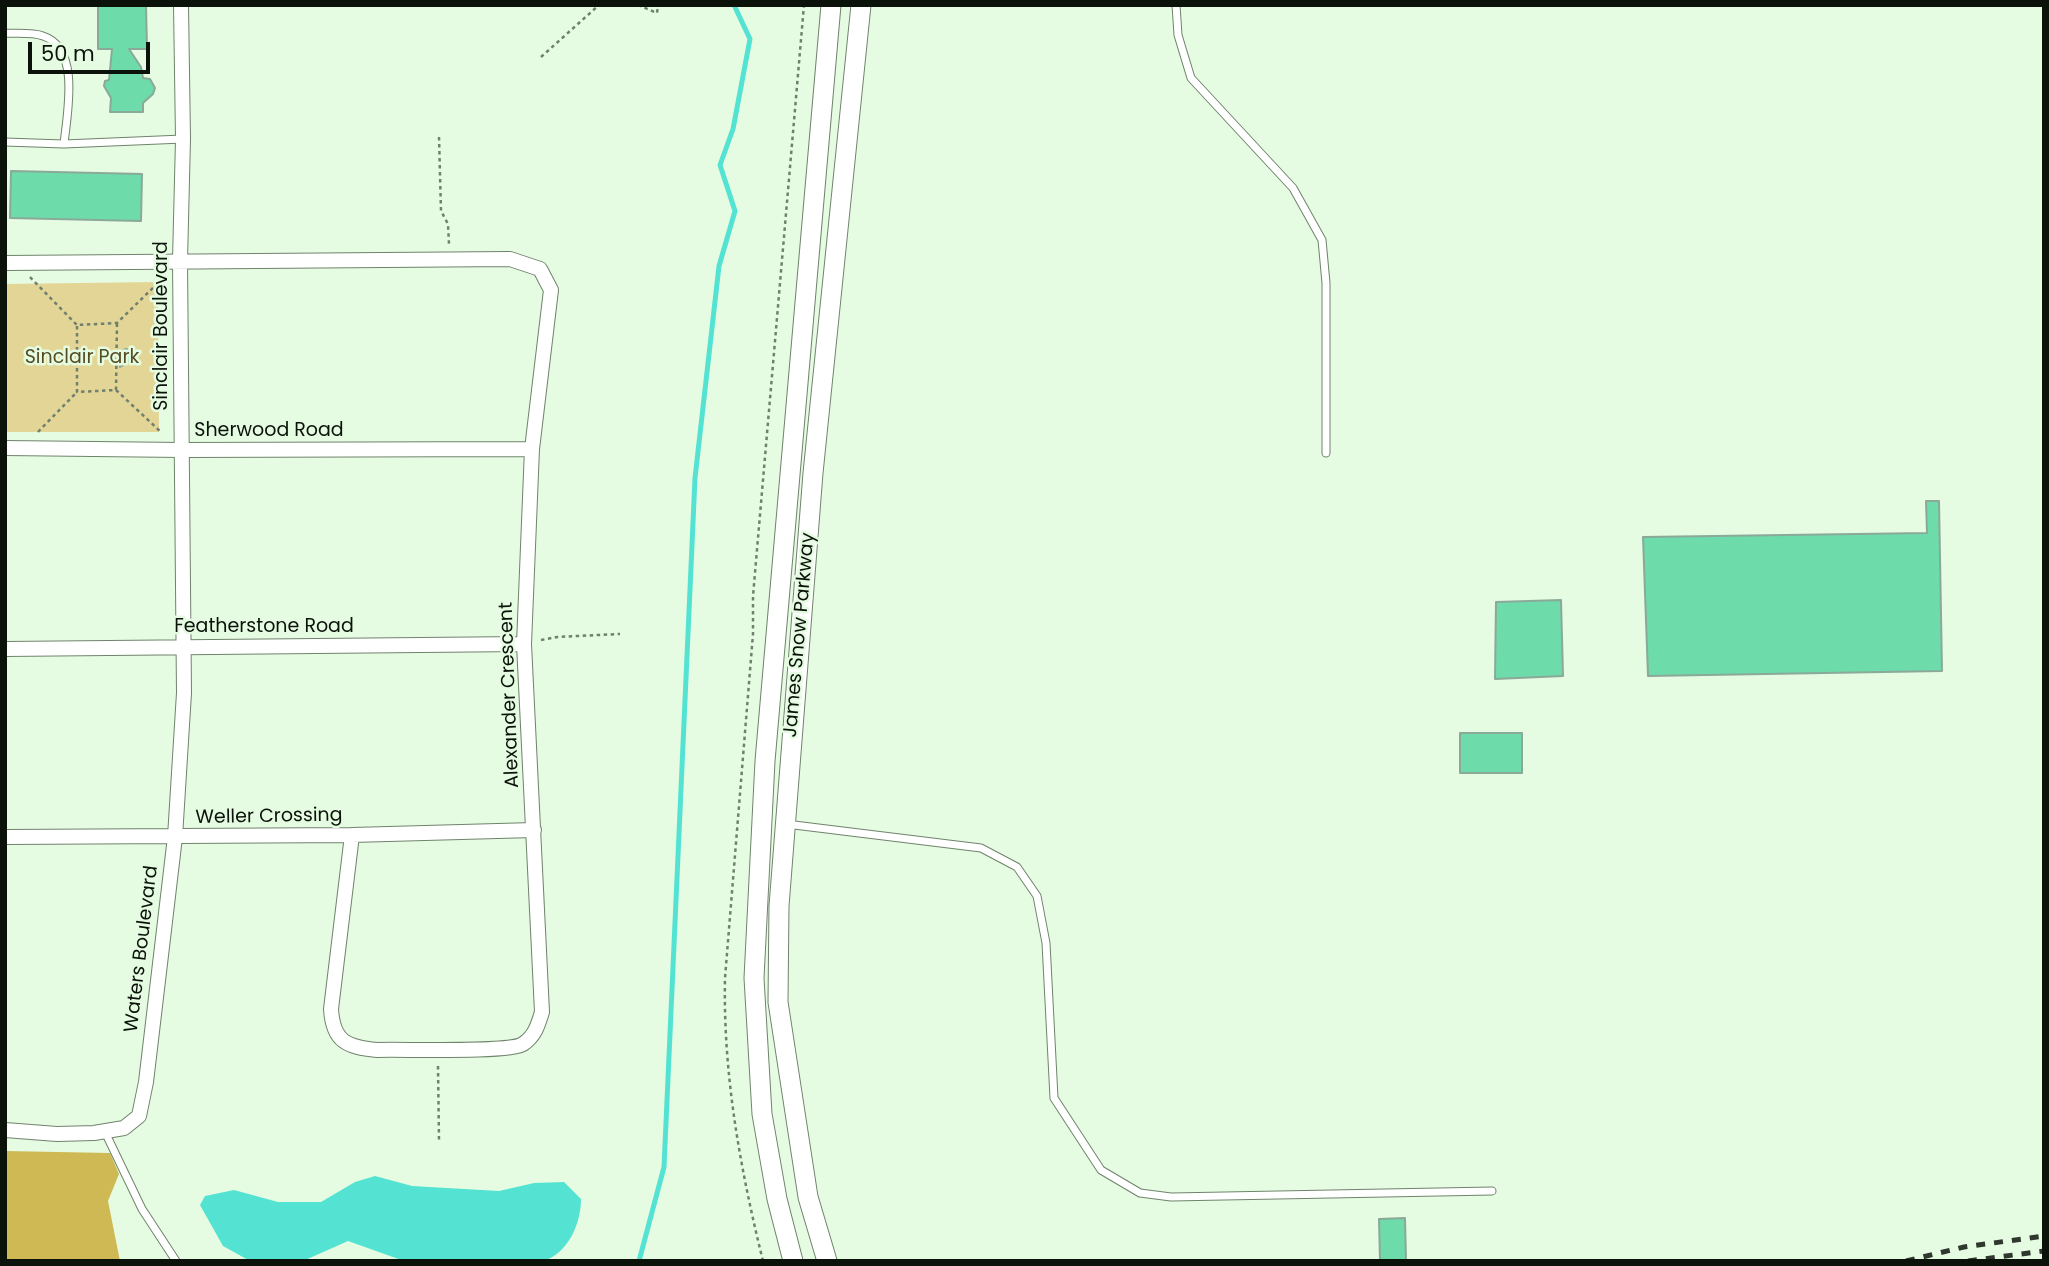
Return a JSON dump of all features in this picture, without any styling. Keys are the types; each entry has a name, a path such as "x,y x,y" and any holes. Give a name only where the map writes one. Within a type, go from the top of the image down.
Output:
{"main road":[{"name":"James Snow Parkway","path":"793,1261 777,1199 762,1114 754,978 766,747 831,5"},
{"name":"James Snow Parkway","path":"827,1261 808,1197 778,1002 779,906 813,473 861,5"}],"street":[{"name":"Sinclair Boulevard","path":"181,5 183,139 180,261 185,646"},
{"name":"Alexander Crescent","path":"10,263 510,259 540,269 551,290 532,449 524,644 542,1012 537,1030 523,1044 513,1048 362,1048 340,1039 335,1031 331,1009 352,835"},
{"name":"Sherwood Road","path":"13,448 532,449"},
{"name":"Featherstone Road","path":"5,649 524,644"},
{"name":"Waters Boulevard","path":"5,1130 57,1134 105,1132 124,1128 139,1116 146,1082 175,837 185,646"},
{"name":"Weller Crossing","path":"5,837 352,835 534,830"}],"lane":[{"path":"1176,5 1178,35 1191,78 1293,188 1322,240 1326,283 1326,453"},
{"path":"5,33 40,34 60,47 66,60 69,80 64,144"},
{"path":"5,142 64,144 183,139"},
{"path":"785,824 981,848 1017,867 1037,896 1046,943 1054,1098 1101,1170 1140,1194 1171,1197 1492,1191"},
{"path":"105,1132 142,1209 176,1261"}],"path":[{"path":"541,57 599,5"},
{"path":"638,5 657,13 658,5"},
{"path":"439,137 441,211 448,224 450,259"},
{"path":"10,263 77,325 117,323 180,261"},
{"path":"116,390 117,323"},
{"path":"13,448 62,409 77,392 77,325"},
{"path":"77,392 116,390 182,450"},
{"path":"524,644 557,636 620,634"},
{"path":"438,1048 439,1141"}],"green space":[{"name":"Sinclair Park","path":"158,282 159,432 5,432 5,284"}],"shaded area":[{"path":"5,1151 110,1153 119,1174 108,1201 120,1261 5,1261"}],"water":[{"path":"375,1176 412,1186 499,1191 534,1183 564,1182 581,1199 579,1218 567,1244 553,1257 544,1261 404,1261 348,1241 303,1261 250,1261 223,1246 200,1205 205,1196 234,1190 278,1202 321,1202 355,1182"}],"building":[{"path":"98,5 146,5 147,49 129,49 141,67 143,78 150,79 155,88 153,94 143,103 143,112 110,112 111,98 104,86 105,81 109,80 112,49 98,49"},
{"path":"11,171 142,174 141,221 10,218"},
{"path":"126,349 132,352 133,359 120,367 120,352"},
{"path":"1926,501 1939,501 1942,671 1648,676 1643,537 1927,533"},
{"path":"1561,600 1563,676 1495,679 1496,602"},
{"path":"1460,733 1522,733 1522,773 1460,773"},
{"path":"1405,1218 1406,1261 1380,1261 1379,1219"}],"waterway":[{"path":"639,1261 664,1167 695,478 719,266 735,211 720,165 733,129 750,39 734,5"}],"railway":[{"path":"1906,1261 1964,1247 2044,1236"},
{"path":"1968,1261 2044,1251"}]}
